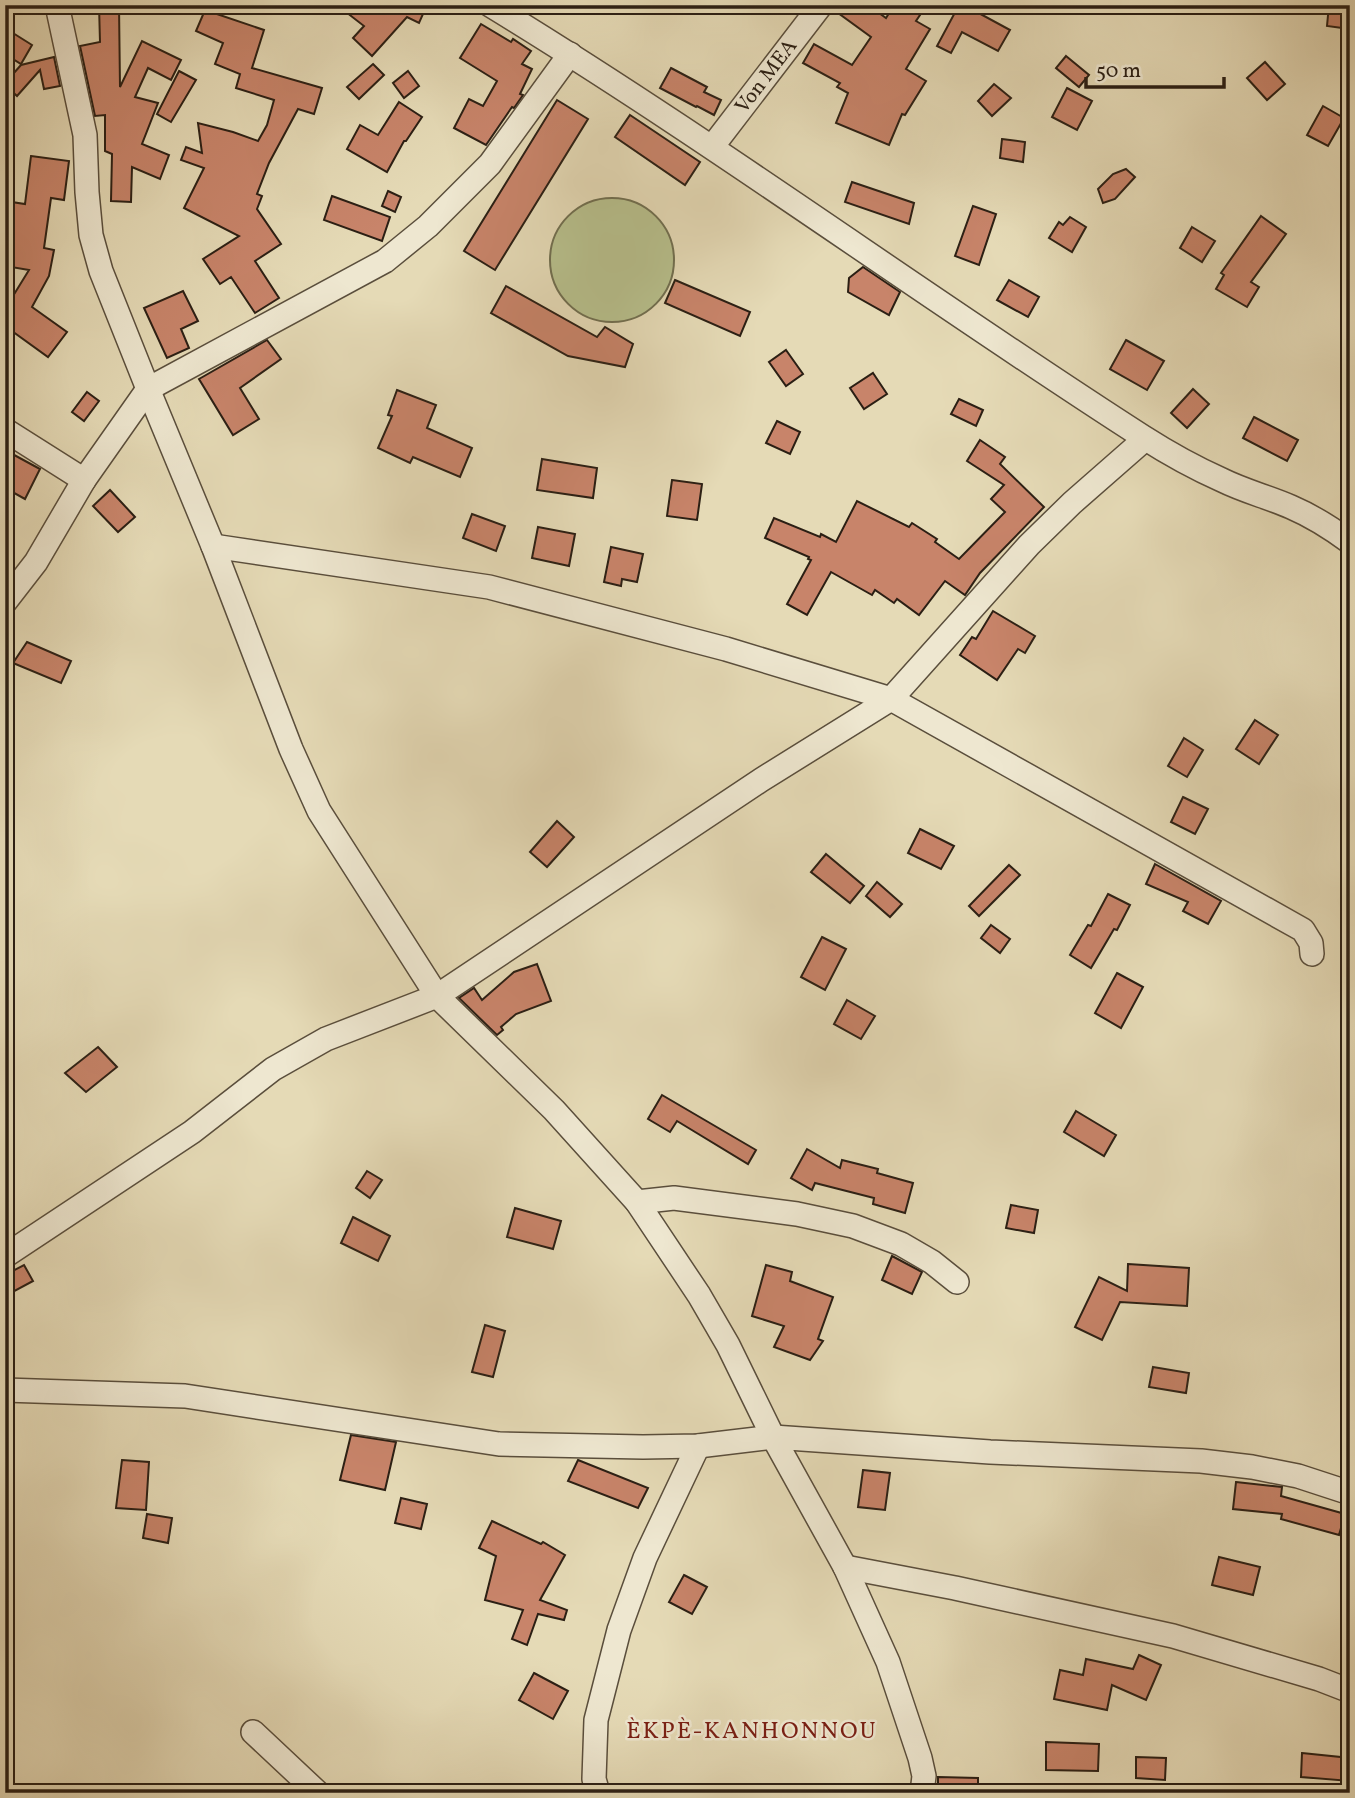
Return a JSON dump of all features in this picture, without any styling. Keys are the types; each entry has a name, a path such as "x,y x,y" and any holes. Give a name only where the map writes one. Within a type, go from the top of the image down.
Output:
{"street":[{"path":"57,5 85,135 86,192 91,235 102,271 214,545 291,748 319,811 437,996 554,1110 637,1202 699,1295 729,1345 774,1437 845,1567 888,1662 920,1758 924,1776 922,1793"},
{"path":"490,5 712,147 1145,439 1223,481 1322,522 1350,542"},
{"name":"Von MEA","path":"712,147 821,5"},
{"path":"5,602 36,562 84,480 148,389 385,261 428,226 490,164 570,54"},
{"path":"5,430 84,480"},
{"path":"5,1256 192,1132 273,1069 326,1039 437,996 749,787 891,699 1029,545 1145,439"},
{"path":"214,545 489,587 726,649 891,699 1303,930 1311,943 1312,954"},
{"path":"637,1202 674,1198 797,1214 853,1227 901,1244 932,1262 957,1282"},
{"path":"5,1390 186,1396 499,1444 698,1446 774,1437 990,1452 1201,1461 1298,1475 1350,1493"},
{"path":"598,1793 594,1779 596,1720 619,1630 645,1558 698,1446"},
{"path":"845,1567 1173,1636 1320,1679 1350,1691"},
{"path":"253,1732 318,1793"}],"green space":[{"path":"612,198 636,202 656,216 670,236 674,260 670,284 656,304 636,318 612,322 588,318 568,304 554,284 550,260 554,236 568,216 588,202"}],"building":[{"path":"99,5 119,5 120,87 142,41 181,60 171,80 148,68 135,97 158,103 142,144 169,155 160,179 132,167 131,202 111,201 112,154 105,151 105,115 95,116 80,46 100,42"},
{"path":"337,5 427,5 419,23 407,17 372,56 353,38 364,26"},
{"path":"835,5 868,5 886,18 894,5 905,5 920,15 916,21 930,29 906,69 926,81 905,115 902,114 889,145 836,123 848,93 837,87 840,83 803,63 814,44 852,65 871,37 834,10"},
{"path":"959,5 964,5 1010,30 998,51 962,32 951,53 937,46"},
{"path":"1329,5 1350,5 1350,29 1327,26"},
{"path":"205,10 264,30 252,68 322,88 314,114 298,109 269,163 257,194 262,196 257,209 281,244 255,261 279,298 255,313 231,277 220,284 203,259 239,236 184,208 204,168 181,160 186,147 202,153 198,123 258,141 267,125 274,100 236,88 240,74 215,64 223,43 196,31"},
{"path":"481,24 531,51 522,64 532,69 520,94 523,95 486,145 454,128 469,99 483,106 497,81 460,58"},
{"path":"5,28 32,45 21,64 5,54"},
{"path":"1066,56 1089,75 1079,87 1056,68"},
{"path":"54,57 60,86 44,89 40,70 17,96 5,85 21,65"},
{"path":"1265,62 1285,84 1267,100 1247,78"},
{"path":"373,64 384,75 359,99 347,87"},
{"path":"671,68 707,87 704,92 721,100 714,115 660,88"},
{"path":"179,71 196,80 171,122 157,114"},
{"path":"408,71 419,86 404,98 393,83"},
{"path":"994,84 1011,98 992,116 978,101"},
{"path":"1067,88 1092,101 1077,130 1052,117"},
{"path":"557,100 588,119 495,270 464,251"},
{"path":"399,102 422,117 404,141 387,172 347,149 360,125 378,135"},
{"path":"1323,106 1344,118 1328,146 1307,135"},
{"path":"630,115 700,162 685,185 615,137"},
{"path":"1002,139 1025,142 1023,162 1000,158"},
{"path":"31,156 69,161 64,200 51,198 44,248 54,250 49,276 32,307 67,332 48,357 5,326 5,309 29,270 5,266 5,201 25,204"},
{"path":"1126,169 1135,177 1115,199 1103,203 1098,189 1113,174"},
{"path":"852,182 914,203 909,224 845,202"},
{"path":"388,191 401,197 395,212 382,206"},
{"path":"332,196 390,217 382,241 324,220"},
{"path":"973,206 996,214 979,265 955,256"},
{"path":"1261,216 1286,234 1251,282 1259,287 1247,307 1216,289 1224,275 1221,273"},
{"path":"1070,217 1086,227 1072,252 1049,238 1059,222 1063,225"},
{"path":"1192,227 1215,241 1202,262 1180,248"},
{"path":"863,267 900,292 889,315 848,292 849,278"},
{"path":"675,280 750,312 740,336 665,303"},
{"path":"1009,280 1039,297 1028,317 997,300"},
{"path":"506,286 597,337 605,327 633,344 625,367 568,356 491,313"},
{"path":"183,291 198,321 181,329 189,348 167,358 144,308"},
{"path":"267,340 281,359 240,388 259,419 233,435 199,379"},
{"path":"1126,340 1164,361 1147,390 1110,369"},
{"path":"786,350 803,374 786,386 769,362"},
{"path":"873,373 887,394 864,409 850,388"},
{"path":"1193,389 1209,404 1187,428 1171,413"},
{"path":"397,390 436,405 427,428 472,448 460,477 413,457 410,463 378,448 392,416 388,415"},
{"path":"87,392 99,401 84,421 72,412"},
{"path":"959,399 983,410 976,426 951,414"},
{"path":"1254,417 1298,440 1287,461 1243,438"},
{"path":"777,421 800,432 790,454 766,443"},
{"path":"980,440 1005,457 1000,464 1044,507 980,573 965,595 945,581 919,615 897,599 894,603 875,590 872,595 831,572 807,615 787,604 811,560 765,538 774,518 836,542 857,501 909,527 912,523 937,539 935,542 959,559 1005,512 991,499 1004,485 967,461"},
{"path":"5,450 40,469 25,499 5,488"},
{"path":"542,459 597,468 593,498 537,490"},
{"path":"672,480 702,484 697,520 667,516"},
{"path":"110,490 135,517 118,532 93,506"},
{"path":"472,514 505,526 496,551 463,538"},
{"path":"538,527 575,534 569,566 532,558"},
{"path":"611,547 643,554 637,582 622,579 621,586 604,582"},
{"path":"993,611 1035,636 1025,653 1018,649 997,680 960,655 972,637 976,639"},
{"path":"27,642 71,661 61,683 13,663"},
{"path":"1255,720 1278,735 1259,764 1236,749"},
{"path":"1184,738 1203,750 1187,777 1168,766"},
{"path":"1183,797 1208,809 1195,834 1171,822"},
{"path":"557,821 574,837 547,867 530,852"},
{"path":"920,829 954,846 941,869 908,853"},
{"path":"826,854 864,886 850,903 811,872"},
{"path":"1155,864 1221,901 1208,924 1183,911 1188,902 1146,884"},
{"path":"1009,865 1020,875 979,916 969,906"},
{"path":"877,882 902,904 890,917 866,896"},
{"path":"1108,894 1130,905 1117,930 1114,929 1091,968 1070,955 1088,925 1091,926"},
{"path":"991,925 1010,939 1000,953 981,938"},
{"path":"822,937 846,949 825,990 801,977"},
{"path":"537,964 551,1001 516,1014 501,1027 503,1030 497,1035 459,998 474,988 482,1000 514,972"},
{"path":"1117,973 1143,987 1121,1028 1095,1013"},
{"path":"847,1000 875,1016 861,1039 834,1024"},
{"path":"98,1047 117,1067 86,1092 65,1073"},
{"path":"662,1095 756,1150 748,1164 677,1121 670,1132 648,1119"},
{"path":"1076,1111 1116,1135 1104,1156 1064,1132"},
{"path":"807,1149 840,1168 842,1160 878,1169 877,1173 913,1183 905,1213 873,1204 874,1198 815,1183 812,1190 791,1178"},
{"path":"367,1171 382,1180 370,1198 356,1188"},
{"path":"1011,1205 1038,1210 1034,1233 1006,1228"},
{"path":"515,1208 561,1221 553,1249 507,1237"},
{"path":"353,1217 390,1236 378,1261 341,1243"},
{"path":"892,1256 922,1272 912,1294 882,1280"},
{"path":"1128,1264 1189,1268 1187,1306 1120,1302 1102,1340 1075,1327 1099,1277 1127,1291"},
{"path":"24,1265 33,1281 9,1294 5,1286 5,1275"},
{"path":"766,1265 792,1272 790,1281 833,1297 818,1339 823,1341 810,1360 774,1347 784,1326 752,1316"},
{"path":"485,1325 505,1331 493,1377 472,1372"},
{"path":"1153,1367 1189,1373 1186,1393 1149,1387"},
{"path":"351,1435 396,1442 385,1490 340,1480"},
{"path":"122,1460 149,1462 146,1510 116,1508"},
{"path":"578,1460 648,1488 638,1508 568,1481"},
{"path":"863,1470 890,1473 885,1510 858,1507"},
{"path":"1236,1482 1282,1487 1281,1496 1345,1514 1339,1535 1281,1519 1282,1514 1233,1509"},
{"path":"401,1498 427,1504 421,1529 395,1523"},
{"path":"147,1514 172,1518 168,1543 143,1538"},
{"path":"492,1521 541,1544 543,1542 565,1555 540,1600 567,1610 564,1620 538,1614 527,1645 512,1639 523,1610 485,1600 496,1556 479,1548"},
{"path":"1219,1557 1260,1567 1253,1595 1212,1585"},
{"path":"684,1575 707,1587 692,1614 669,1602"},
{"path":"1139,1655 1161,1665 1146,1700 1112,1685 1107,1710 1054,1699 1060,1670 1083,1675 1086,1659 1133,1669"},
{"path":"534,1673 568,1691 553,1719 519,1700"},
{"path":"1046,1742 1099,1744 1098,1771 1046,1770"},
{"path":"1302,1753 1350,1758 1350,1781 1301,1777"},
{"path":"1136,1757 1166,1758 1165,1780 1136,1778"},
{"path":"938,1777 978,1778 978,1793 938,1793"}],"district":[{"name":"ÈKPÈ-KANHONNOU","path":"752,1732"}]}
